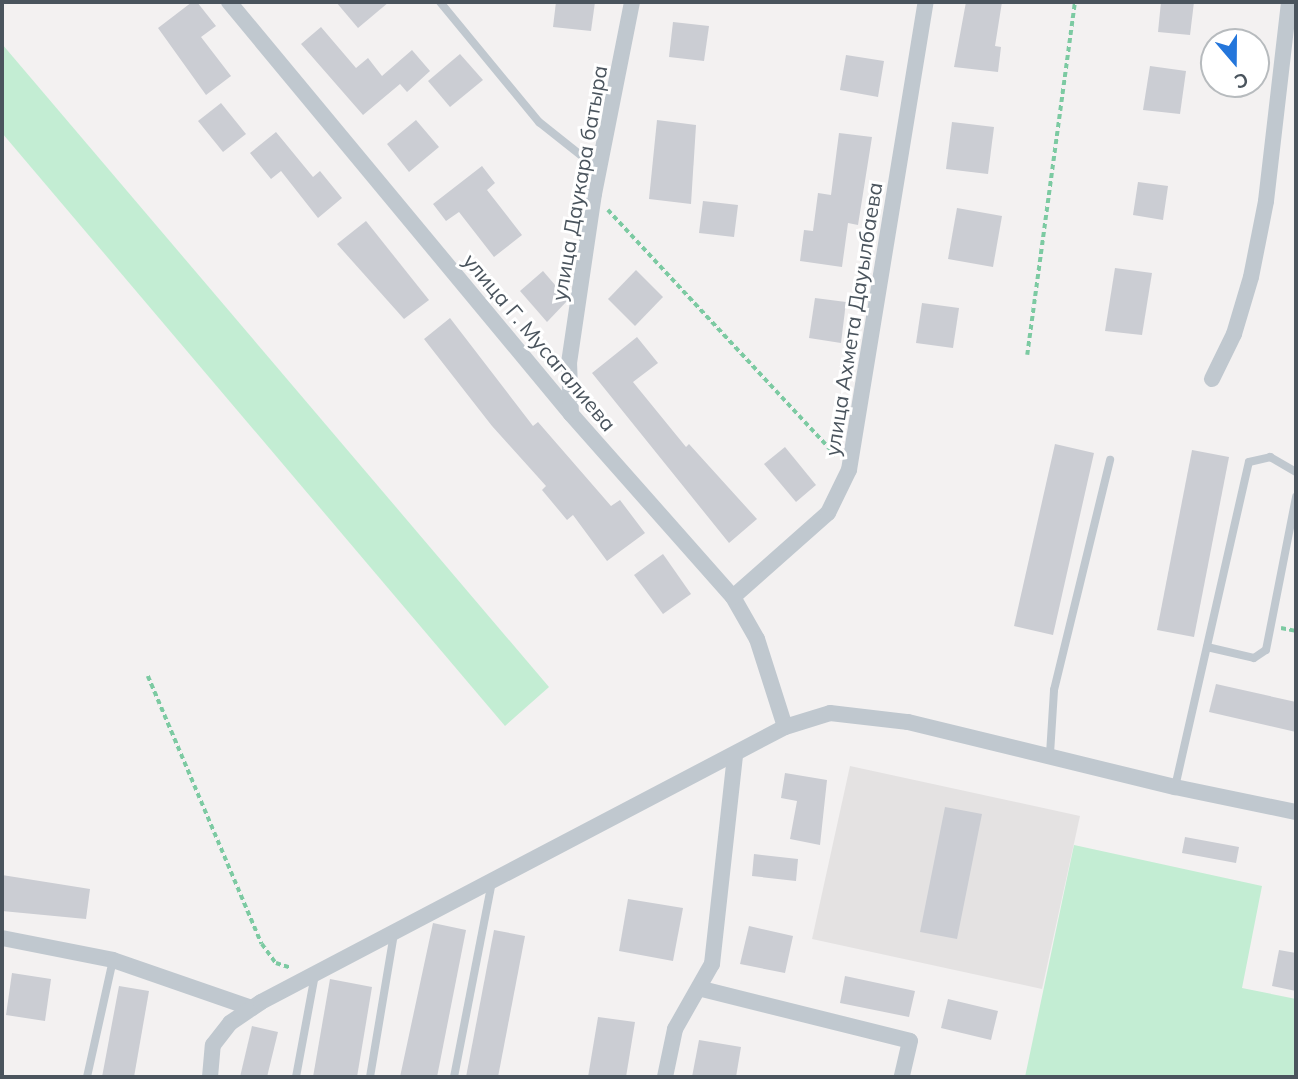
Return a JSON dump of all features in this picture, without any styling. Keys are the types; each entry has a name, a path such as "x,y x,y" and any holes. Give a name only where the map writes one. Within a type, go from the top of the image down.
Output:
{"street":[{"name":"улица Г. Мусагалиева","path":"229,2 571,414 733,597 757,639 785,727"},
{"name":"улица Даукара батыра","path":"571,414 569,363 594,194 632,2"},
{"name":"улица Ахмета Дауылбаева","path":"733,597 828,513 849,470 926,2"},
{"path":"1212,379 1234,334 1251,277 1266,201 1289,2"},
{"path":"209,1077 214,1045 230,1023 252,1008 735,757 785,727 830,713 908,722 1050,754 1175,787 1296,812"},
{"path":"665,1077 675,1029 702,989 712,964 735,757"},
{"path":"2,938 113,960 252,1008"},
{"path":"702,989 910,1041 902,1077"}],"lane":[{"path":"440,2 539,122 598,169"},
{"path":"1175,787 1249,462 1270,457 1296,472"},
{"path":"1050,754 1054,690 1110,460"},
{"path":"1207,647 1254,658 1266,650 1296,497"},
{"path":"454,1077 492,882"},
{"path":"370,1077 394,933"},
{"path":"87,1077 113,960"},
{"path":"296,1077 315,974"}],"path":[{"path":"1027,355 1075,2"},
{"path":"594,194 849,470"},
{"path":"148,676 262,944 276,963 297,969"}],"shaded area":[{"path":"850,766 1080,816 1042,989 812,939"}],"green space":[{"path":"2,44 549,687 505,726 2,133"},
{"path":"1074,845 1262,886 1242,988 1296,999 1296,1077 1025,1077"}],"building":[{"path":"192,2 197,2 216,26 201,37 231,76 206,95 158,28"},
{"path":"336,2 389,2 358,28"},
{"path":"556,2 595,2 591,31 553,27"},
{"path":"966,2 1002,2 995,46 1001,47 998,72 954,67"},
{"path":"1161,2 1194,2 1190,35 1158,32"},
{"path":"673,22 709,26 704,61 669,57"},
{"path":"321,27 356,68 368,58 382,76 412,50 430,71 407,92 400,84 363,115 301,44"},
{"path":"460,54 483,80 450,107 428,81"},
{"path":"846,55 884,61 878,97 840,90"},
{"path":"1150,66 1186,71 1180,114 1143,110"},
{"path":"221,103 246,134 223,152 198,121"},
{"path":"416,120 439,147 409,172 387,144"},
{"path":"657,120 696,125 691,204 649,199"},
{"path":"952,122 994,127 988,174 946,169"},
{"path":"276,132 313,177 320,171 342,198 318,218 281,171 271,179 250,153"},
{"path":"839,133 872,137 858,225 848,223 842,267 800,261 804,230 813,231 818,193 831,195"},
{"path":"482,166 495,183 487,190 522,235 494,257 459,212 446,221 433,204"},
{"path":"1138,182 1168,186 1163,220 1133,215"},
{"path":"703,201 738,205 734,237 699,233"},
{"path":"957,208 1002,216 993,267 948,259"},
{"path":"366,221 429,300 404,319 337,244"},
{"path":"1115,268 1152,273 1142,335 1105,331"},
{"path":"636,270 663,297 635,326 608,299"},
{"path":"543,271 568,300 547,322 520,291"},
{"path":"815,298 846,302 841,343 809,338"},
{"path":"922,303 959,308 953,348 916,343"},
{"path":"450,318 533,426 538,422 611,506 620,500 645,533 607,561 573,515 567,520 542,490 546,486 492,426 424,339"},
{"path":"637,337 658,363 633,382 686,447 689,444 757,519 729,543 592,373"},
{"path":"1055,444 1094,453 1053,635 1014,626"},
{"path":"785,447 816,485 796,502 764,464"},
{"path":"1192,450 1229,457 1194,637 1157,630"},
{"path":"663,554 691,594 663,614 634,575"},
{"path":"1216,684 1296,702 1296,732 1209,712"},
{"path":"785,773 827,780 820,845 790,839 797,801 781,798"},
{"path":"945,807 982,814 957,939 920,932"},
{"path":"1185,837 1239,847 1236,863 1182,853"},
{"path":"754,854 798,859 796,881 752,876"},
{"path":"2,875 90,889 86,919 2,911"},
{"path":"628,899 683,908 673,961 619,951"},
{"path":"433,923 466,930 437,1077 400,1077"},
{"path":"749,926 793,936 785,973 740,964"},
{"path":"494,930 525,936 498,1077 466,1077"},
{"path":"1279,950 1296,953 1296,991 1272,986"},
{"path":"12,973 51,979 45,1021 6,1015"},
{"path":"845,976 915,991 909,1017 840,1003"},
{"path":"330,979 372,987 357,1077 313,1077"},
{"path":"119,986 149,991 134,1077 102,1077"},
{"path":"948,999 998,1011 991,1040 941,1028"},
{"path":"598,1017 635,1022 626,1077 588,1077"},
{"path":"252,1026 278,1032 267,1077 240,1077"},
{"path":"699,1040 741,1047 736,1077 692,1077"}]}
